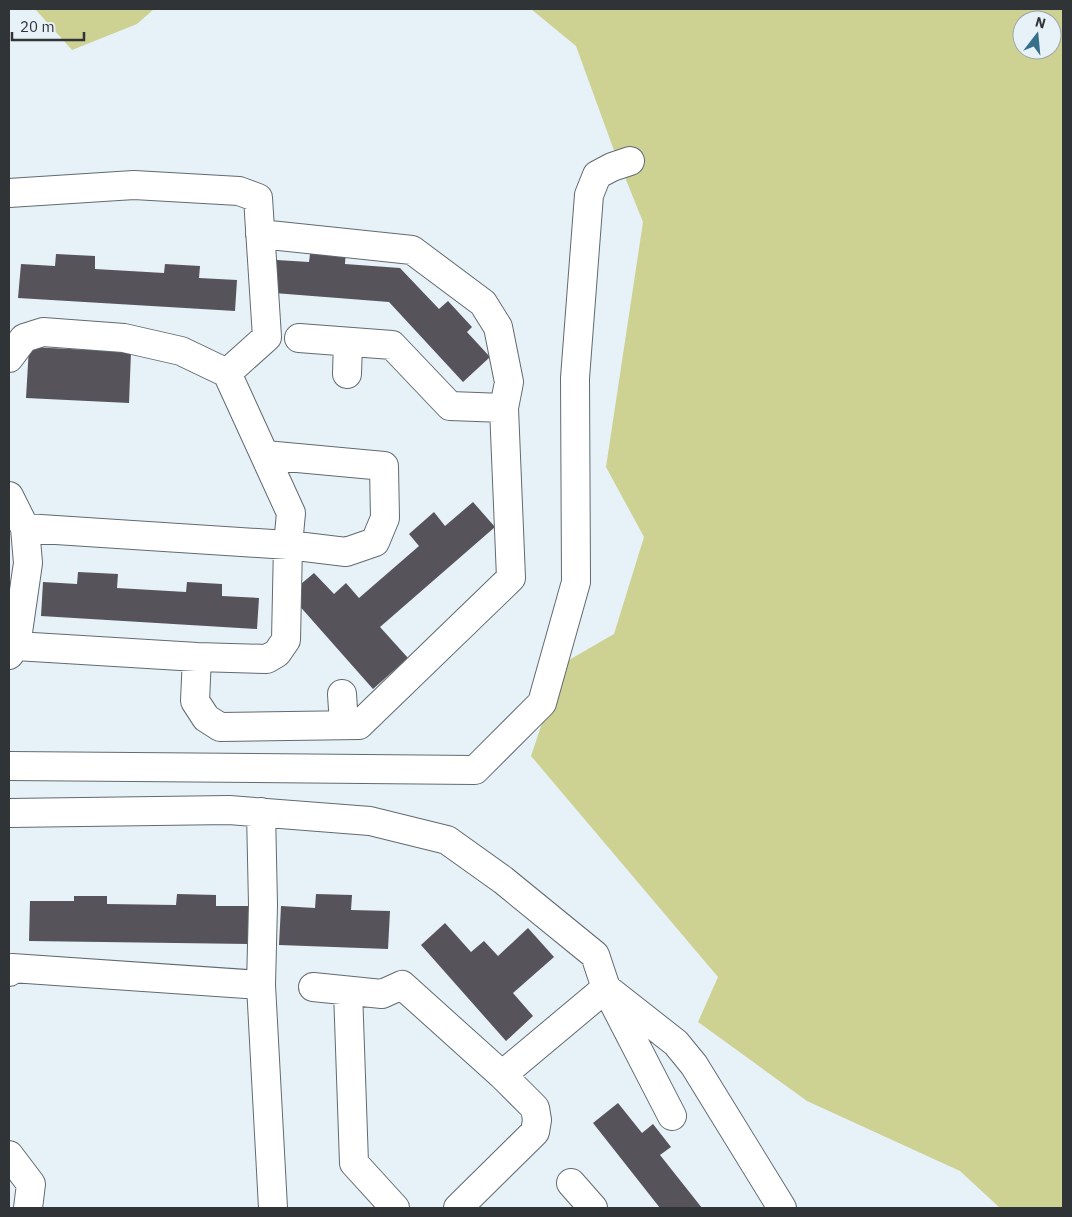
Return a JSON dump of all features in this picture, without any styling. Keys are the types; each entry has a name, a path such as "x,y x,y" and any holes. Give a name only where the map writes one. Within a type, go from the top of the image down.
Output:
{"street":[{"path":"9,766 475,770 542,703 576,582 575,378 589,195 597,175 612,167 630,161"},
{"path":"9,193 134,186 239,191 258,198 267,337 227,373"},
{"path":"197,657 195,701 206,718 220,727 359,725 511,578 504,408 509,382 498,327 483,303 412,250 260,234"},
{"path":"9,358 24,338 43,332 124,338 181,352 227,373 291,513 288,546 286,640 277,653 267,658 12,651 28,563 25,528 9,496"},
{"path":"299,338 392,345 450,406 504,408"},
{"path":"347,374 348,342"},
{"path":"25,528 288,546 346,552 375,542 385,518 384,466 265,455"},
{"path":"342,694 344,725"},
{"path":"9,813 229,810 370,821 447,840 503,880 595,956 606,988 672,1116"},
{"path":"261,812 263,905 261,985 273,1208"},
{"path":"9,972 12,968 261,985"},
{"path":"313,987 382,994 402,985 502,1075 535,1108 537,1120 535,1132 458,1208"},
{"path":"502,1075 606,988"},
{"path":"606,988 676,1043 694,1065 782,1208"},
{"path":"348,991 354,1163 395,1208"},
{"path":"9,1155 31,1184 28,1208"}],"green space":[{"path":"35,9 154,9 137,24 72,50"},
{"path":"531,9 1063,9 1063,1208 1000,1208 960,1171 807,1101 698,1022 718,977 531,756 562,664 614,634 644,537 606,467 643,222 612,145 576,46"}],"building":[{"path":"311,246 346,249 345,264 400,268 439,309 448,301 472,327 467,332 490,357 463,382 389,302 274,293 277,260 309,262"},
{"path":"56,254 95,256 95,269 164,273 165,264 200,266 199,278 237,280 235,311 18,298 21,264 55,266"},
{"path":"29,347 131,352 129,403 26,398"},
{"path":"473,502 495,527 380,627 408,658 373,689 289,594 314,573 334,594 346,583 359,598 419,546 409,534 434,512 445,526"},
{"path":"78,572 118,574 117,588 186,592 187,582 222,584 222,596 259,598 257,629 41,616 43,582 77,584"},
{"path":"177,894 216,895 216,906 250,906 249,944 29,941 30,901 74,901 74,896 107,896 107,904 176,905"},
{"path":"316,894 352,895 351,910 390,911 388,949 279,945 281,906 315,908"},
{"path":"445,923 471,952 484,941 498,956 528,928 554,957 513,993 533,1016 506,1041 421,945"},
{"path":"618,1103 642,1133 653,1124 671,1147 660,1155 702,1208 660,1208 593,1123"}]}
